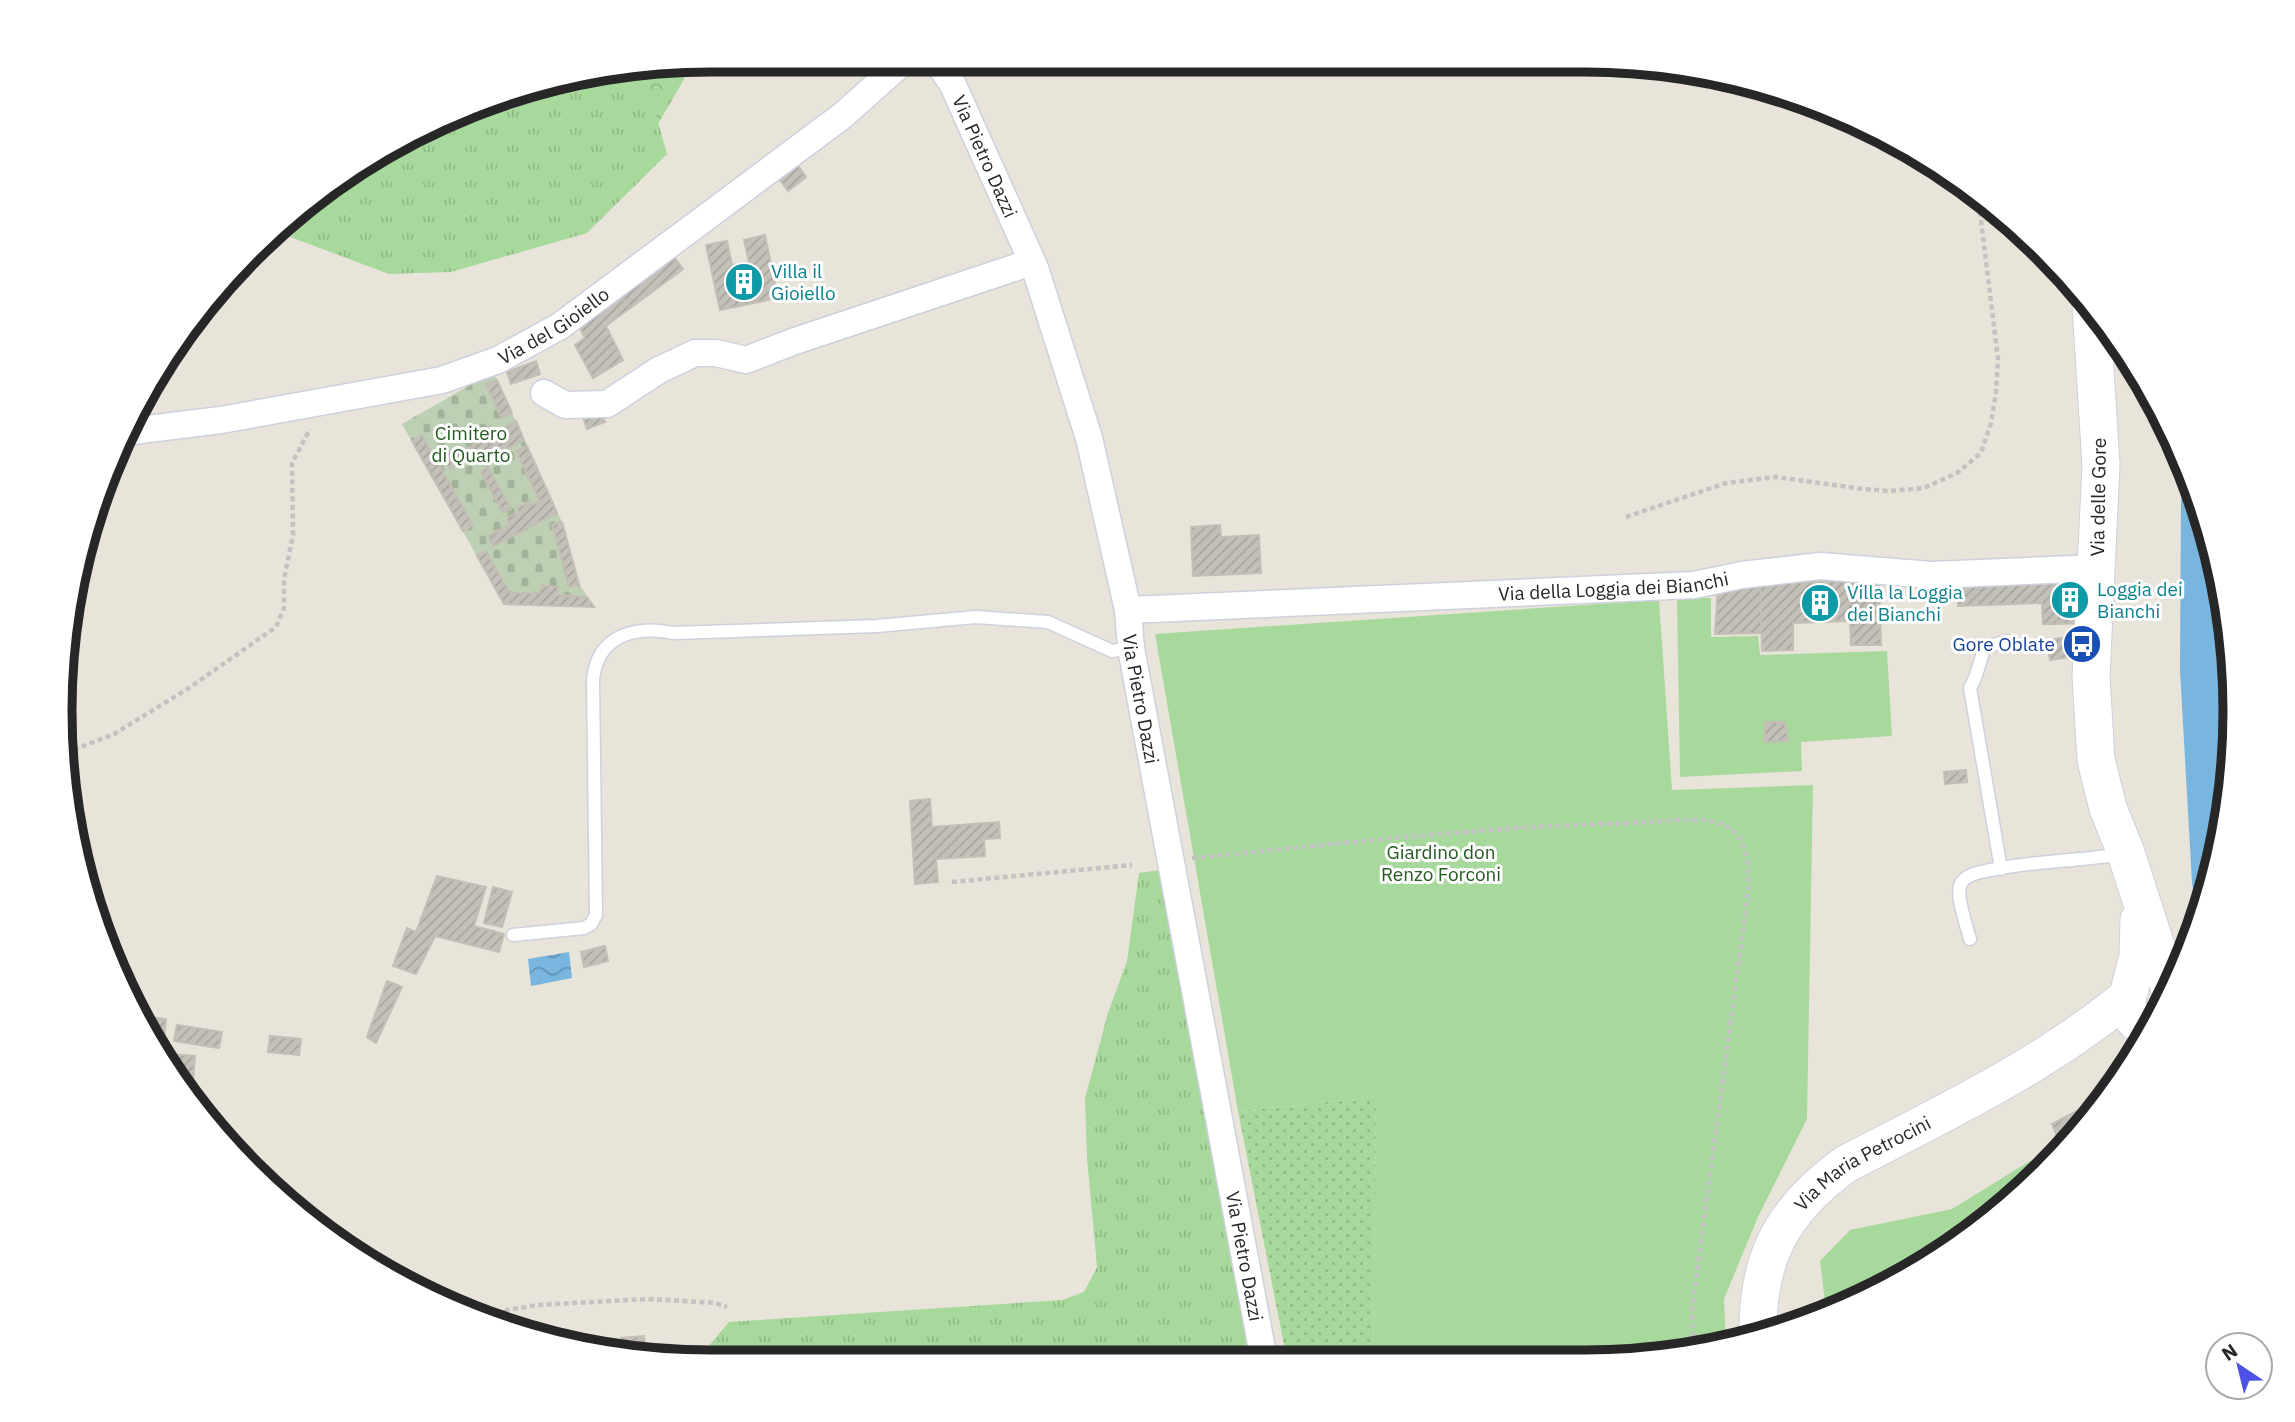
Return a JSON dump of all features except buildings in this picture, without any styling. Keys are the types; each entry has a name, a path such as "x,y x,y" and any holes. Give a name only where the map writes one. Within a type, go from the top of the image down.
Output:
{"street":[{"name":"Via del Gioiello","path":"137,430 221,420 442,380 498,360 560,326 842,116 892,72"},
{"name":"Via Pietro Dazzi","path":"944,72 953,85 1032,262 1089,438 1128,610 1130,648 1262,1350"},
{"path":"544,393 565,405 607,404 659,370 695,353 716,353 746,360 794,341 1032,262"},
{"name":"Via delle Gore","path":"2092,324 2101,465 2091,677 2096,760 2108,808 2126,853 2165,976"},
{"name":"Via della Loggia dei Bianchi","path":"1128,610 1694,585 1742,575 1820,566 1932,575 2097,568"},
{"name":"Via delle Gore","path":"2137,891 2140,939 2138,1009"},
{"name":"Via delle Gore","path":"2138,1009 2138,983 2153,980 2162,984"},
{"name":"Via Maria Petrocini","path":"1758,1325 1758,1307 1770,1253 1787,1219 1822,1182 1846,1164 2051,1054 2110,1031 2138,1009"}],"lane":[{"path":"513,934 583,928 591,924 596,915 593,679 595,664 612,640 654,629 688,633 877,626 976,617 1048,622 1112,651 1130,648"},
{"path":"2001,869 1970,688 1976,679 1975,671 1985,647 2008,641"},
{"path":"1970,939 1960,895 1960,886 1964,879 1974,874 2001,869 2126,853"}],"path":[{"path":"1626,517 1726,483 1776,477 1889,491 1924,488 1957,473 1981,453 1991,422 1998,359 1979,209"},
{"path":"73,750 114,734 189,688 276,627 284,608 284,579 293,534 292,463 307,433 317,420 311,404"},
{"path":"1171,863 1197,858 1588,824 1704,821 1724,824 1738,834 1745,849 1749,885 1692,1309 1693,1341"},
{"path":"952,882 1132,865"},
{"path":"501,1314 507,1310 551,1305 647,1299 716,1303 727,1307"}],"green space":[{"path":"688,73 658,124 652,101 626,77"},
{"path":"626,77 652,101 667,154 587,233 451,272 389,274 285,235 356,179 391,157 466,120 546,94"},
{"name":"Cimitero di Quarto","path":"493,372 562,522 579,584 594,607 504,604 402,424"},
{"path":"1677,598 1711,598 1711,637 1758,636 1760,655 1887,651 1892,736 1801,742 1802,771 1680,777"},
{"name":"Giardino don Renzo Forconi","path":"1659,600 1672,790 1813,785 1807,1119 1758,1217 1724,1299 1726,1334 1667,1345 1626,1349 1373,1350 1376,1097 1238,1111 1155,634"},
{"path":"1160,870 1251,1350 707,1350 729,1322 1062,1300 1084,1292 1097,1267 1087,1158 1085,1098 1108,1013 1127,961 1139,873"},
{"path":"1376,1097 1373,1350 1285,1350 1238,1111"},
{"path":"2046,1151 2005,1192 1939,1243 1904,1265 1825,1303 1820,1261 1850,1230 1952,1209"}],"water":[{"path":"569,952 572,978 531,986 528,959"}],"waterway":[{"path":"2201,545 2200,669 2210,841"}],"place":[{"name":"Villa il Gioiello","path":"744,282"},
{"name":"Loggia dei Bianchi","path":"2070,600"},
{"name":"Villa la Loggia dei Bianchi","path":"1820,603"},
{"name":"Gore Oblate","path":"2082,644"}]}
